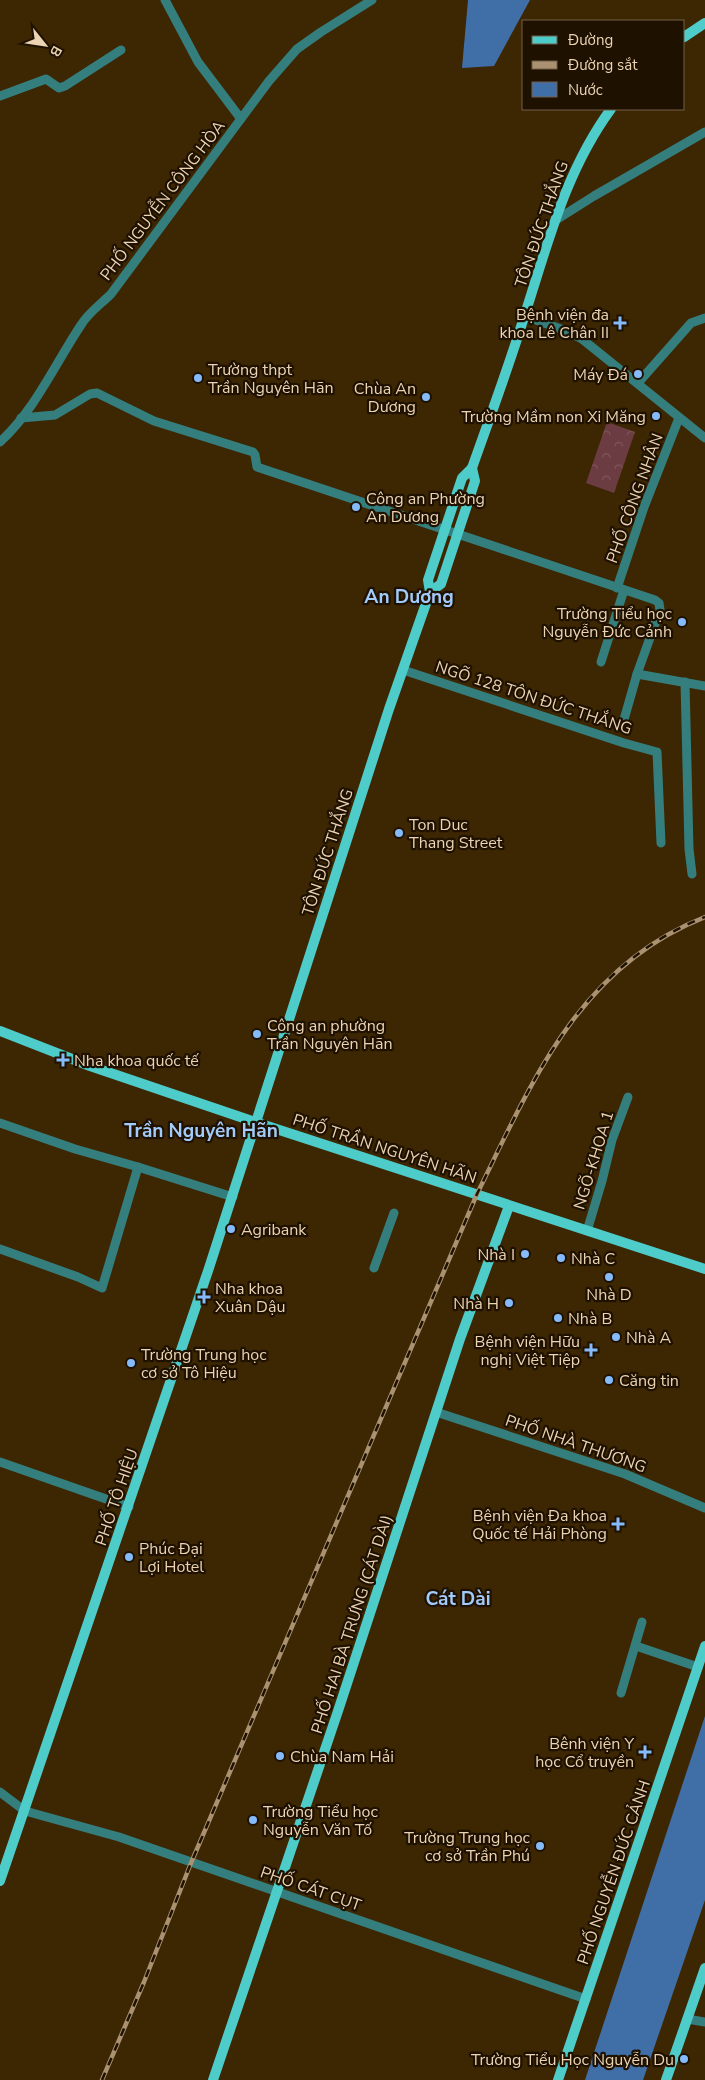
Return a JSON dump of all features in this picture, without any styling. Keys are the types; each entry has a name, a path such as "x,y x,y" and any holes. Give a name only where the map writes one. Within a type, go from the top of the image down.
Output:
{"main road":[{"path":"685,36 705,23"},
{"name":"TÔN ĐỨC THẮNG","path":"255,1122 430,592 428,580 462,478 472,468 556,220 582,154 609,110"},
{"name":"TÔN ĐỨC THẮNG","path":"430,592 441,584 475,481 472,468"},
{"name":"PHỐ TRẦN NGUYÊN HÃN","path":"0,1031 90,1066 255,1122 367,1157 509,1206 705,1269"},
{"name":"PHỐ TÔ HIỆU","path":"0,1880 25,1812 45,1745 129,1507 233,1197 255,1122"},
{"name":"PHỐ HAI BÀ TRƯNG (CÁT DÀI)","path":"213,2080 460,1338 509,1206"},
{"name":"PHỐ NGUYỄN ĐỨC CẢNH","path":"558,2080 705,1646"},
{"path":"666,2080 705,1968"}],"street":[{"path":"165,0 198,62 241,119"},
{"name":"PHỐ NGUYỄN CÔNG HÒA","path":"0,442 21,418 52,375 82,323 111,294 269,81 298,49 372,0"},
{"path":"0,96 46,79 59,88 121,50"},
{"path":"556,220 705,132"},
{"path":"525,316 569,332 582,339 705,438"},
{"path":"638,383 690,323 705,318"},
{"path":"21,418 55,415 90,394 97,393 154,421 253,452 257,467 655,600 659,604 660,610 636,674 623,723"},
{"name":"PHỐ CÔNG NHÂN","path":"600,662 644,507 679,418"},
{"name":"NGÕ 128 TÔN ĐỨC THẮNG","path":"403,670 657,752 661,843"},
{"path":"636,674 705,686"},
{"path":"685,682 684,702 689,840 692,874"},
{"name":"NGÕ-KHOA 1","path":"587,1231 612,1140 628,1097"},
{"path":"0,1124 233,1197"},
{"path":"0,1249 78,1277 102,1288 138,1166"},
{"path":"374,1268 394,1213"},
{"name":"PHỐ NHÀ THƯƠNG","path":"436,1412 625,1474 705,1508"},
{"path":"0,1462 129,1507"},
{"path":"621,1693 642,1622"},
{"path":"636,1646 698,1666"},
{"path":"0,1792 25,1812"},
{"name":"PHỐ CÁT CỤT","path":"25,1812 119,1837 586,1999"},
{"path":"687,2019 705,2022"}],"green space":[{"path":"607,422 635,432 614,493 586,483"}],"water":[{"path":"468,0 530,0 494,66 462,68"},
{"path":"705,1716 705,1900 643,2080 585,2080"}],"railway":[{"path":"102,2080 144,1982 191,1863 477,1194 518,1110 564,1032 592,997 624,965 661,938 705,917"}],"place":[{"name":"Bệnh viện đa khoa Lê Chân II","path":"620,323"},
{"name":"Máy Đá","path":"638,374"},
{"name":"Trường thpt Trần Nguyên Hãn","path":"198,378"},
{"name":"Chùa An Dương","path":"426,397"},
{"name":"Trường Mầm non Xi Măng","path":"656,416"},
{"name":"Công an Phường An Dương","path":"356,507"},
{"name":"Trường Tiểu học Nguyễn Đức Cảnh","path":"682,622"},
{"name":"Ton Duc Thang Street","path":"399,833"},
{"name":"Công an phường Trần Nguyên Hãn","path":"257,1034"},
{"name":"Nha khoa quốc tế","path":"63,1060"},
{"name":"Agribank","path":"231,1229"},
{"name":"Nhà I","path":"525,1254"},
{"name":"Nhà C","path":"561,1258"},
{"name":"Nhà D","path":"609,1277"},
{"name":"Nha khoa Xuân Dậu","path":"204,1297"},
{"name":"Nhà H","path":"509,1303"},
{"name":"Nhà B","path":"558,1318"},
{"name":"Nhà A","path":"616,1337"},
{"name":"Bệnh viện Hữu nghị Việt Tiệp","path":"591,1350"},
{"name":"Trường Trung học cơ sở Tô Hiệu","path":"131,1363"},
{"name":"Căng tin","path":"609,1380"},
{"name":"Bệnh viện Đa khoa Quốc tế Hải Phòng","path":"618,1524"},
{"name":"Phúc Đại Lợi Hotel","path":"129,1557"},
{"name":"Bênh viện Y học Cổ truyền","path":"645,1752"},
{"name":"Chùa Nam Hải","path":"280,1756"},
{"name":"Trường Tiểu học Nguyễn Văn Tố","path":"253,1820"},
{"name":"Trường Trung học cơ sở Trần Phú","path":"540,1846"},
{"name":"Trường Tiểu Học Nguyễn Du","path":"684,2059"}],"district":[{"name":"An Dương","path":"409,596"},
{"name":"Trần Nguyên Hãn","path":"201,1130"},
{"name":"Cát Dài","path":"458,1598"}]}
